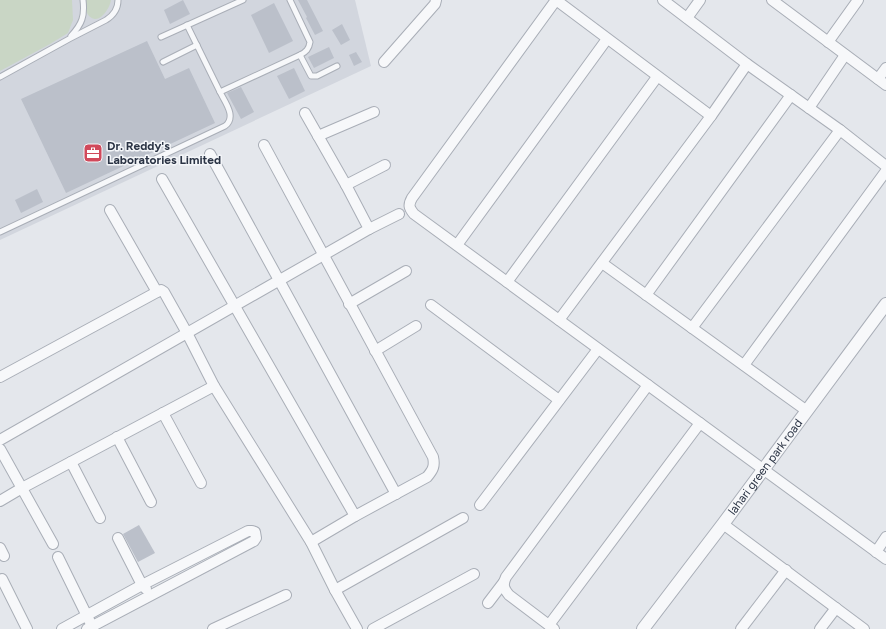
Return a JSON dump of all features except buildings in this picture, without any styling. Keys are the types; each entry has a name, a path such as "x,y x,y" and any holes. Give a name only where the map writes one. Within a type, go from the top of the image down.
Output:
{"street":[{"path":"710,116 556,0 416,192 409,203 410,209 414,214 886,559"},
{"path":"663,0 746,64 840,130 886,166"},
{"path":"687,18 700,0"},
{"path":"828,42 858,0"},
{"path":"384,62 438,1"},
{"path":"776,1 882,82 886,68"},
{"path":"457,245 607,39"},
{"path":"808,108 845,55"},
{"path":"559,320 710,116 746,64"},
{"path":"507,282 657,76"},
{"path":"646,294 791,95"},
{"path":"318,136 374,112"},
{"path":"305,113 369,229"},
{"path":"692,328 840,130"},
{"path":"264,145 323,257 433,457 434,464 432,471 427,477 311,542"},
{"path":"210,154 396,494"},
{"path":"346,185 385,165"},
{"path":"744,365 886,171"},
{"path":"162,179 355,516"},
{"path":"110,210 157,292"},
{"path":"0,440 187,333 280,282 369,229 399,214"},
{"path":"602,263 807,411"},
{"path":"349,304 406,271"},
{"path":"0,377 157,292 161,290 164,292 214,386 311,542 335,590 357,629"},
{"path":"431,304 559,400"},
{"name":"lahari green park road","path":"642,629 723,524 886,304"},
{"path":"375,351 416,326"},
{"path":"480,505 598,349"},
{"path":"488,603 648,385"},
{"path":"0,501 214,386"},
{"path":"163,413 202,483"},
{"path":"504,582 504,588 509,595 552,627 700,423"},
{"path":"118,437 152,502"},
{"path":"0,449 52,544"},
{"path":"71,462 100,518"},
{"path":"335,590 462,518"},
{"path":"723,524 864,629"},
{"path":"58,557 87,616 91,628 254,541 256,538 255,532 248,531 142,585 87,616 62,629"},
{"path":"118,538 142,585 151,596"},
{"path":"876,552 886,538"},
{"path":"741,629 786,570"},
{"path":"373,629 474,574"},
{"path":"2,579 27,629"},
{"path":"213,629 286,595"},
{"path":"820,629 836,608"}],"lane":[{"path":"69,38 77,30 84,17 83,0"},
{"path":"0,77 69,38 112,16 116,10 118,0"},
{"path":"161,38 243,0"},
{"path":"220,92 306,52 309,48 310,42 290,0"},
{"path":"0,232 225,126 230,120 230,114 187,25"},
{"path":"163,62 197,45"},
{"path":"300,55 311,76 317,76 336,66"}],"shaded area":[{"name":"Dr. Reddy's Laboratories Limited","path":"0,0 355,0 371,66 0,240"}],"green space":[{"path":"0,0 72,0 73,20 68,33 0,71"},
{"path":"85,0 111,0 109,7 103,15 97,19 93,19 88,14"}],"place":[{"name":"Dr. Reddy's Laboratories Limited","path":"93,153"}]}
